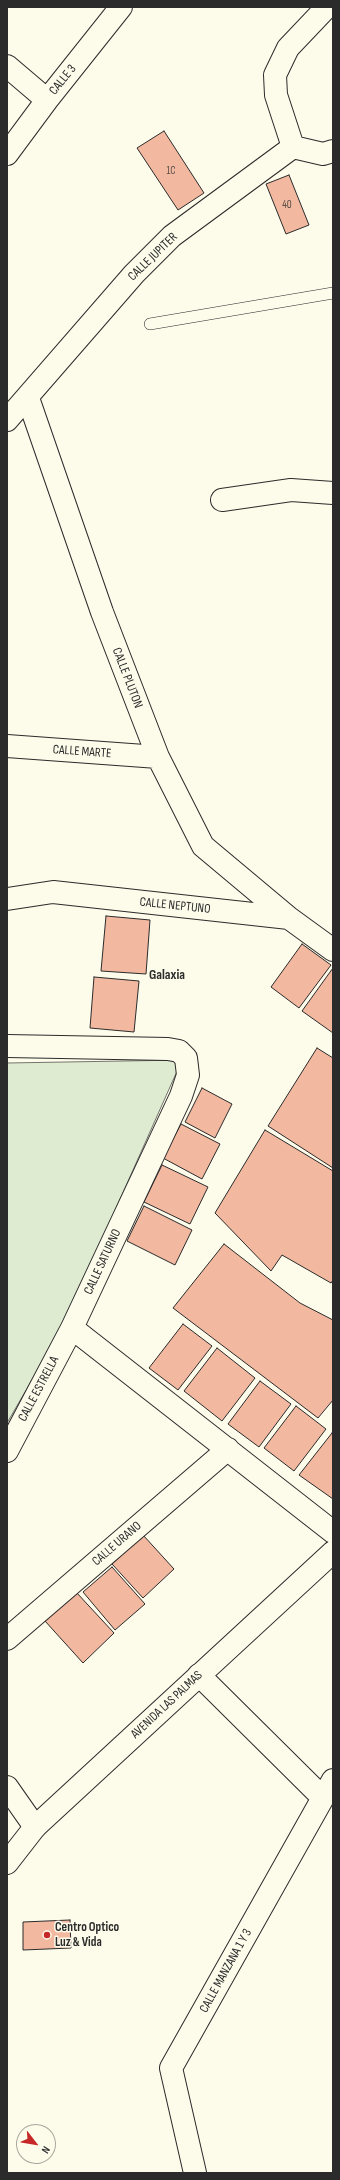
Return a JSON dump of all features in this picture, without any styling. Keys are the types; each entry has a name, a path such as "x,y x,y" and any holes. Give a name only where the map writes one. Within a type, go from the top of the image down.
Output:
{"street":[{"name":"CALLE 3","path":"7,154 47,100 122,7"},
{"path":"326,7 288,48 275,75 276,95 294,147 323,154 333,151"},
{"path":"7,66 47,100"},
{"name":"CALLE JUPITER","path":"7,420 28,398 134,274 172,236 294,147"},
{"name":"CALLE PLUTON","path":"28,398 102,612 158,757 203,846 289,918"},
{"path":"222,500 291,490 333,493"},
{"name":"CALLE MARTE","path":"7,746 158,757"},
{"name":"CALLE NEPTUNO","path":"7,899 54,892 289,918 333,950"},
{"name":"CALLE SATURNO","path":"7,1046 168,1049 179,1052 186,1058 188,1075 181,1096 72,1328"},
{"path":"72,1328 333,1532"},
{"name":"CALLE ESTRELLA","path":"7,1451 72,1328"},
{"name":"CALLE URANO","path":"7,1639 228,1449"},
{"name":"AVENIDA LAS PALMAS","path":"7,1863 35,1827 333,1552"},
{"path":"199,1676 328,1789"},
{"path":"7,1787 35,1827"},
{"name":"CALLE MANZANA 1 Y 3","path":"195,2173 171,2068 328,1789"}],"lane":[{"path":"150,324 333,293"}],"green space":[{"path":"182,1060 64,1325 7,1423 7,1063"}],"building":[{"path":"164,131 204,193 178,210 137,148"},
{"path":"289,175 309,225 286,234 266,184"},
{"path":"106,916 150,920 146,974 101,971"},
{"path":"302,944 331,965 299,1008 271,987"},
{"path":"333,968 333,1033 302,1011"},
{"path":"94,977 139,981 134,1032 90,1028"},
{"path":"317,1048 333,1058 333,1168 268,1126"},
{"path":"202,1088 232,1104 215,1138 185,1122"},
{"path":"181,1124 220,1144 202,1179 163,1158"},
{"path":"265,1130 333,1171 333,1280 331,1283 282,1255 271,1271 215,1213"},
{"path":"162,1165 208,1187 190,1224 144,1202"},
{"path":"144,1206 192,1230 175,1265 127,1241"},
{"path":"224,1244 300,1303 333,1320 333,1400 318,1418 173,1308"},
{"path":"183,1324 212,1346 178,1390 149,1368"},
{"path":"217,1348 255,1378 222,1421 184,1391"},
{"path":"260,1381 291,1404 259,1447 228,1424"},
{"path":"296,1406 326,1429 294,1471 264,1448"},
{"path":"332,1433 333,1434 333,1499 299,1475"},
{"path":"143,1535 174,1569 143,1598 112,1564"},
{"path":"112,1567 145,1604 115,1630 83,1592"},
{"path":"76,1592 114,1633 83,1663 45,1621"},
{"name":"Centro Optico Luz & Vida","path":"70,1920 71,1948 23,1950 23,1922"}],"place":[{"name":"Centro Optico Luz & Vida","path":"47,1935"}],"district":[{"name":"Galaxia","path":"167,975"}]}
